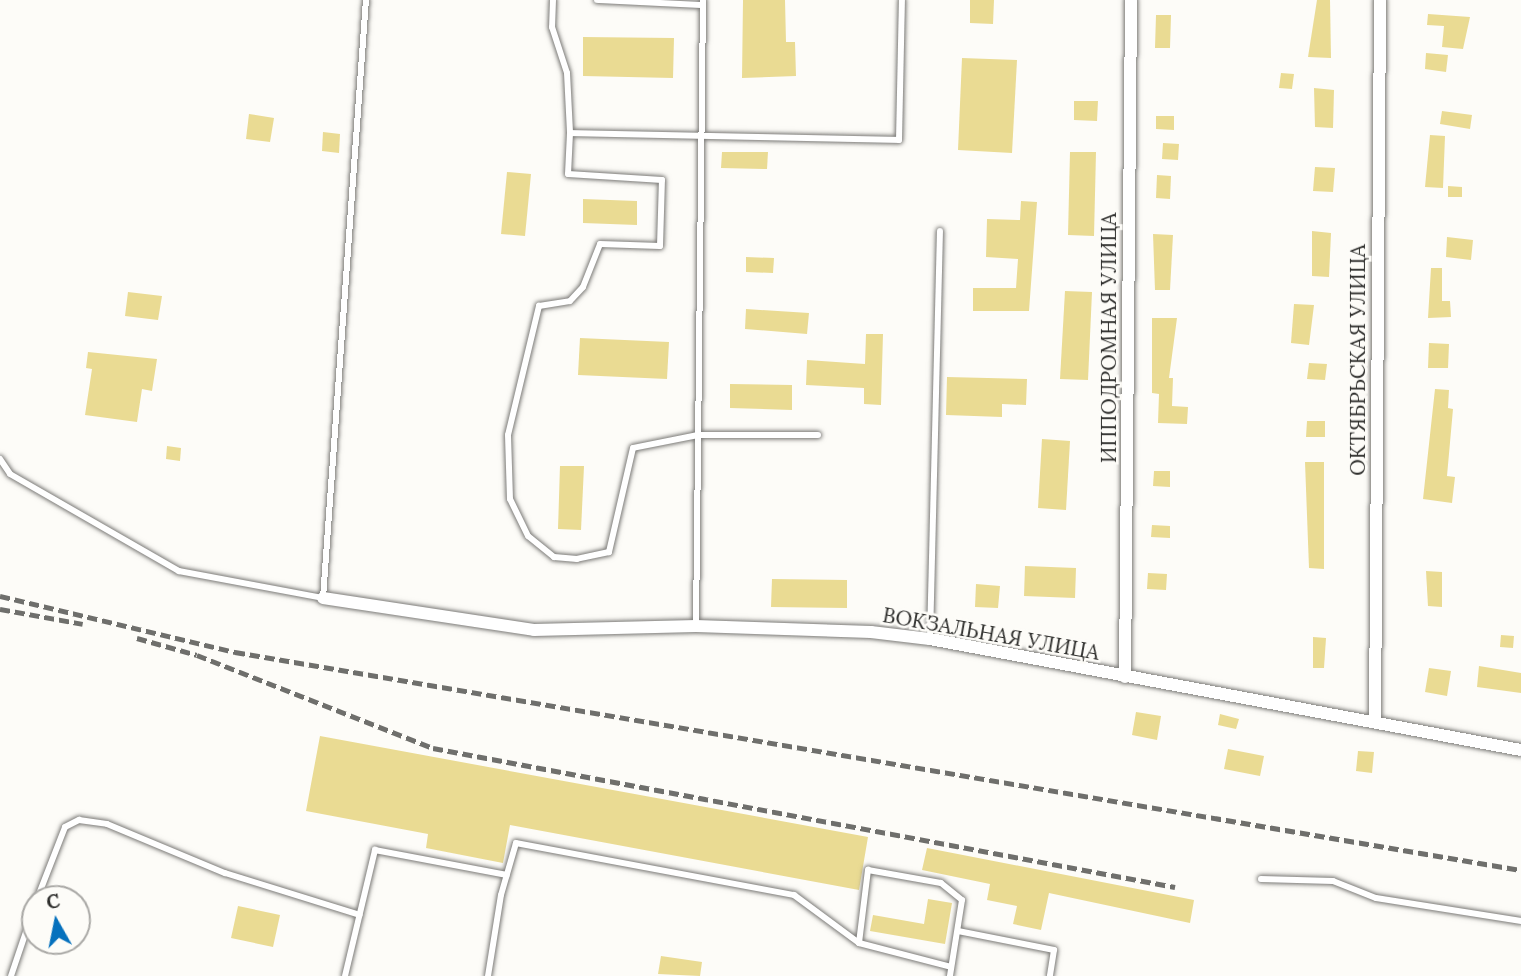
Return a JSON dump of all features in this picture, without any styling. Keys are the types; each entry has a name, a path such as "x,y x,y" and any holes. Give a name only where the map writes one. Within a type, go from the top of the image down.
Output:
{"street":[{"name":"ИППОДРОМНАЯ УЛИЦА","path":"1125,677 1131,0"},
{"name":"ОКТЯБРЬСКАЯ УЛИЦА","path":"1375,721 1380,0"},
{"name":"ВОКЗАЛЬНАЯ УЛИЦА","path":"323,598 534,630 696,626 872,632 929,639 1521,750"}],"lane":[{"path":"0,459 10,474 179,571 323,598 366,0"},
{"path":"553,0 552,27 567,73 570,133 568,174 662,180 660,246 600,244 583,287 570,301 539,306 508,435 510,499 528,536 554,556 578,559 609,552 633,448 698,435 818,435"},
{"path":"597,0 703,3 696,626"},
{"path":"570,133 702,133 898,140 902,0"},
{"path":"929,639 940,230"},
{"path":"42,885 65,827 79,820 107,824 225,873 360,915"},
{"path":"488,976 507,875 516,843 794,895 859,943 951,967"},
{"path":"345,976 376,850 507,875"},
{"path":"859,943 868,870 941,883 962,900 950,976"},
{"path":"1261,879 1333,881 1376,898 1511,916 1521,922"},
{"path":"958,931 1054,950 1050,976"},
{"path":"11,976 21,946"}],"building":[{"path":"743,0 785,0 786,42 795,42 796,76 742,78"},
{"path":"970,0 994,0 993,24 970,23"},
{"path":"1317,0 1330,0 1331,58 1308,57"},
{"path":"1428,14 1470,17 1463,49 1442,47 1444,26 1427,25"},
{"path":"1156,15 1171,15 1170,48 1155,48"},
{"path":"583,37 674,38 673,78 583,76"},
{"path":"1426,53 1448,55 1446,72 1425,69"},
{"path":"962,58 1017,60 1012,153 958,150"},
{"path":"1281,73 1294,74 1292,89 1279,88"},
{"path":"1314,88 1334,90 1333,128 1315,127"},
{"path":"1074,101 1098,101 1097,121 1074,120"},
{"path":"1442,111 1472,115 1470,129 1440,124"},
{"path":"249,114 274,118 270,142 246,139"},
{"path":"1156,116 1174,116 1174,130 1156,129"},
{"path":"323,132 340,134 339,153 322,151"},
{"path":"1430,135 1445,136 1443,188 1425,187"},
{"path":"1163,143 1179,144 1178,160 1162,159"},
{"path":"722,152 768,152 767,169 721,168"},
{"path":"1070,152 1096,152 1094,236 1068,235"},
{"path":"1315,167 1335,168 1333,192 1313,191"},
{"path":"507,172 531,174 525,236 501,234"},
{"path":"1157,175 1171,176 1170,199 1156,198"},
{"path":"1448,186 1462,187 1462,197 1448,197"},
{"path":"583,199 637,201 637,225 583,223"},
{"path":"1021,201 1037,202 1029,311 973,311 973,288 1016,288 1018,259 986,257 987,219 1020,220"},
{"path":"1312,231 1331,233 1329,277 1312,276"},
{"path":"1153,234 1173,235 1170,290 1155,290"},
{"path":"1447,237 1473,240 1471,260 1446,257"},
{"path":"746,257 774,258 773,273 746,272"},
{"path":"1431,268 1442,268 1442,301 1450,301 1451,317 1428,318"},
{"path":"1065,291 1092,292 1088,380 1060,379"},
{"path":"128,292 162,296 158,320 125,316"},
{"path":"1294,304 1314,305 1309,345 1291,343"},
{"path":"746,309 809,313 807,334 745,329"},
{"path":"1152,318 1177,318 1169,378 1173,378 1172,406 1188,407 1187,424 1158,423 1159,394 1152,393"},
{"path":"866,334 883,334 881,405 864,404 864,388 806,385 807,360 865,364"},
{"path":"580,338 669,342 667,379 578,375"},
{"path":"1429,343 1449,344 1448,368 1428,368"},
{"path":"88,352 157,359 152,391 142,389 137,422 85,415 92,369 86,368"},
{"path":"1309,363 1327,364 1325,380 1307,379"},
{"path":"947,377 1027,379 1026,405 1002,404 1002,417 946,415"},
{"path":"730,384 792,385 792,410 730,408"},
{"path":"1435,389 1449,390 1448,408 1453,409 1447,476 1455,477 1452,503 1423,499"},
{"path":"1307,421 1325,421 1325,437 1306,437"},
{"path":"1042,439 1070,441 1066,510 1038,508"},
{"path":"167,446 181,448 180,461 166,459"},
{"path":"1305,462 1324,462 1324,569 1309,568"},
{"path":"560,466 584,466 581,530 558,529"},
{"path":"1154,471 1170,471 1170,487 1153,486"},
{"path":"1152,525 1170,526 1170,538 1151,537"},
{"path":"1025,566 1076,568 1075,598 1024,596"},
{"path":"1426,571 1442,572 1442,607 1428,606"},
{"path":"1148,573 1167,574 1166,590 1147,589"},
{"path":"772,579 847,580 847,608 771,607"},
{"path":"976,584 1000,586 998,608 975,607"},
{"path":"1501,635 1514,636 1513,648 1500,647"},
{"path":"1313,637 1326,638 1324,668 1313,668"},
{"path":"1479,666 1521,673 1521,693 1477,687"},
{"path":"1429,668 1451,671 1447,696 1425,692"},
{"path":"1136,712 1161,716 1157,740 1132,735"},
{"path":"1220,714 1239,719 1236,729 1218,725"},
{"path":"320,736 868,837 859,890 510,825 503,863 426,848 428,834 306,811"},
{"path":"1228,749 1264,756 1260,776 1224,769"},
{"path":"1358,751 1374,752 1372,773 1356,771"},
{"path":"927,848 1194,900 1190,923 1049,893 1041,930 1013,924 1017,906 987,900 990,884 922,870"},
{"path":"928,899 952,903 945,944 870,931 873,915 924,924"},
{"path":"238,906 280,915 273,947 231,938"},
{"path":"661,956 702,962 700,976 658,974"}],"railway":[{"path":"0,596 235,652 1521,870"},
{"path":"0,609 83,624"},
{"path":"137,638 197,655 433,748 1175,887"}]}
